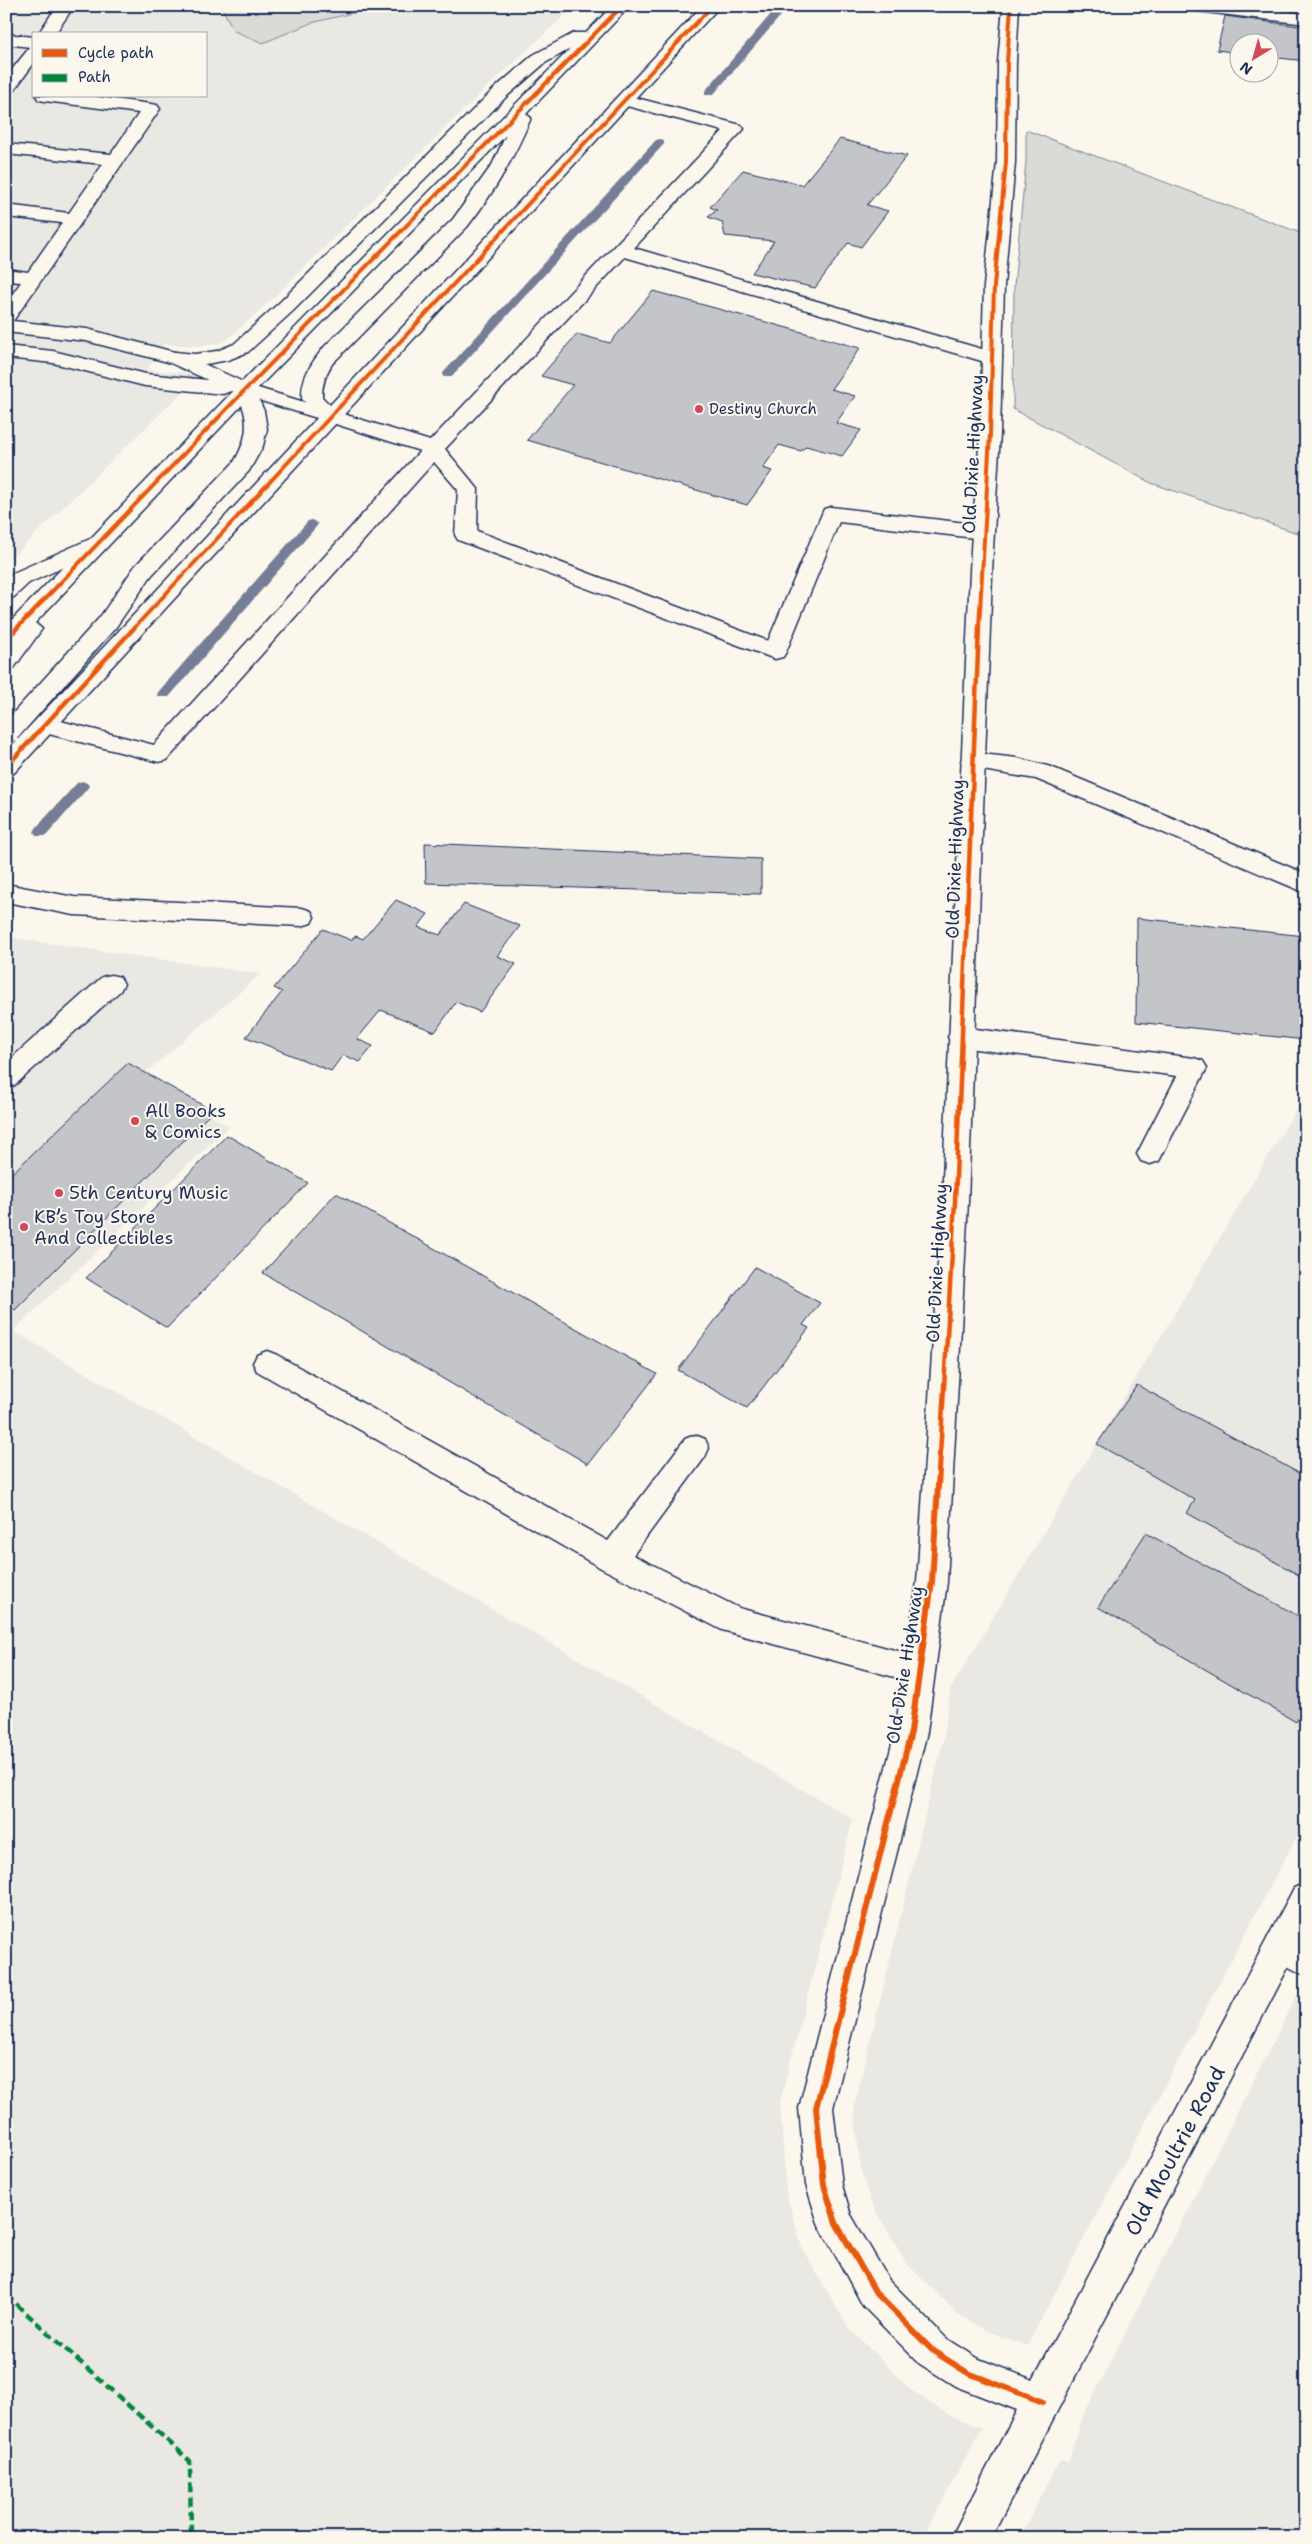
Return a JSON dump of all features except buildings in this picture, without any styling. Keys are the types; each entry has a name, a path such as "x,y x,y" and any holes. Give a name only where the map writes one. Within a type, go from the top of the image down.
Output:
{"main road":[{"path":"47,32 66,6"},
{"path":"6,640 65,581 99,542 245,390 622,6"},
{"path":"6,768 330,416 712,6"},
{"name":"Old Dixie Highway","path":"1011,6 1006,162 994,286 954,1212 932,1582 911,1732 816,2108 824,2185 836,2223 876,2293 933,2351 968,2373 1043,2402"},
{"path":"1196,6 1306,19"},
{"path":"6,326 87,335 175,358 195,360 221,356 241,348 286,306 500,94 539,59 606,23"},
{"path":"6,39 32,42"},
{"path":"32,54 6,90 32,95"},
{"path":"6,317 151,109 61,98"},
{"path":"330,416 312,399 311,387 316,370 332,350 460,223 480,198 501,165 530,100"},
{"path":"45,725 159,754 434,449 735,129 625,100"},
{"path":"6,149 116,160"},
{"path":"6,212 75,219"},
{"path":"620,250 992,358"},
{"path":"6,275 33,278"},
{"path":"6,352 62,359 145,380 245,390"},
{"path":"175,358 245,390 434,449 468,489 466,536 775,652 831,514 983,532"},
{"path":"6,736 108,622 144,570 242,466 254,448 257,427 256,410 245,390"},
{"path":"6,592 21,578 99,542"},
{"path":"6,663 65,581"},
{"path":"973,761 1017,766 1043,773 1306,884"},
{"path":"6,893 74,906 302,917"},
{"path":"6,1078 111,984"},
{"path":"961,1037 1194,1068 1150,1154"},
{"path":"267,1363 612,1560 733,1620 920,1670"},
{"path":"612,1560 695,1448"},
{"name":"Old Moultrie Road","path":"1043,2402 1294,1952 1306,1899"},
{"path":"970,2538 1043,2402"}],"shaded area":[{"path":"6,6 221,6 234,31 263,43 311,23 365,10 370,6 575,6 484,90 269,302 227,340 216,344 199,346 163,344 147,370 187,373 204,371 6,563"},
{"path":"221,6 370,6 365,10 311,23 263,43 234,31"},
{"path":"1026,130 1306,235 1306,536 1151,483 1013,409 1014,286 1026,162"},
{"path":"6,937 261,974 143,1075 229,1126 13,1331 853,1819 780,2102 786,2193 802,2248 848,2327 912,2391 947,2414 982,2428 922,2538 6,2538"},
{"path":"1306,1093 1306,1819 1027,2346 986,2331 958,2314 906,2263 871,2202 861,2172 854,2108 944,1737 950,1690"},
{"path":"1296,1997 1306,2003 1306,2538 1019,2538 1060,2460 1068,2462 1080,2422"}],"waterway":[{"path":"709,93 784,6"},
{"path":"447,375 660,142"},
{"path":"164,694 312,524"},
{"path":"41,832 82,786"}],"marked path":[{"path":"6,2295 190,2461 191,2538"}],"cycle path":[{"path":"6,640 245,390 622,6"},
{"path":"6,767 712,6"},
{"path":"1011,6 1007,62 1006,162 994,286 990,434 982,549 955,1202 932,1582 911,1732 816,2108 824,2185 836,2223 876,2293 933,2351 968,2373 1043,2402"}],"place":[{"name":"Destiny Church","path":"699,409"},
{"name":"All Books & Comics","path":"135,1121"},
{"name":"5th Century Music","path":"59,1193"},
{"name":"KB’s Toy Store And Collectibles","path":"24,1227"}]}
